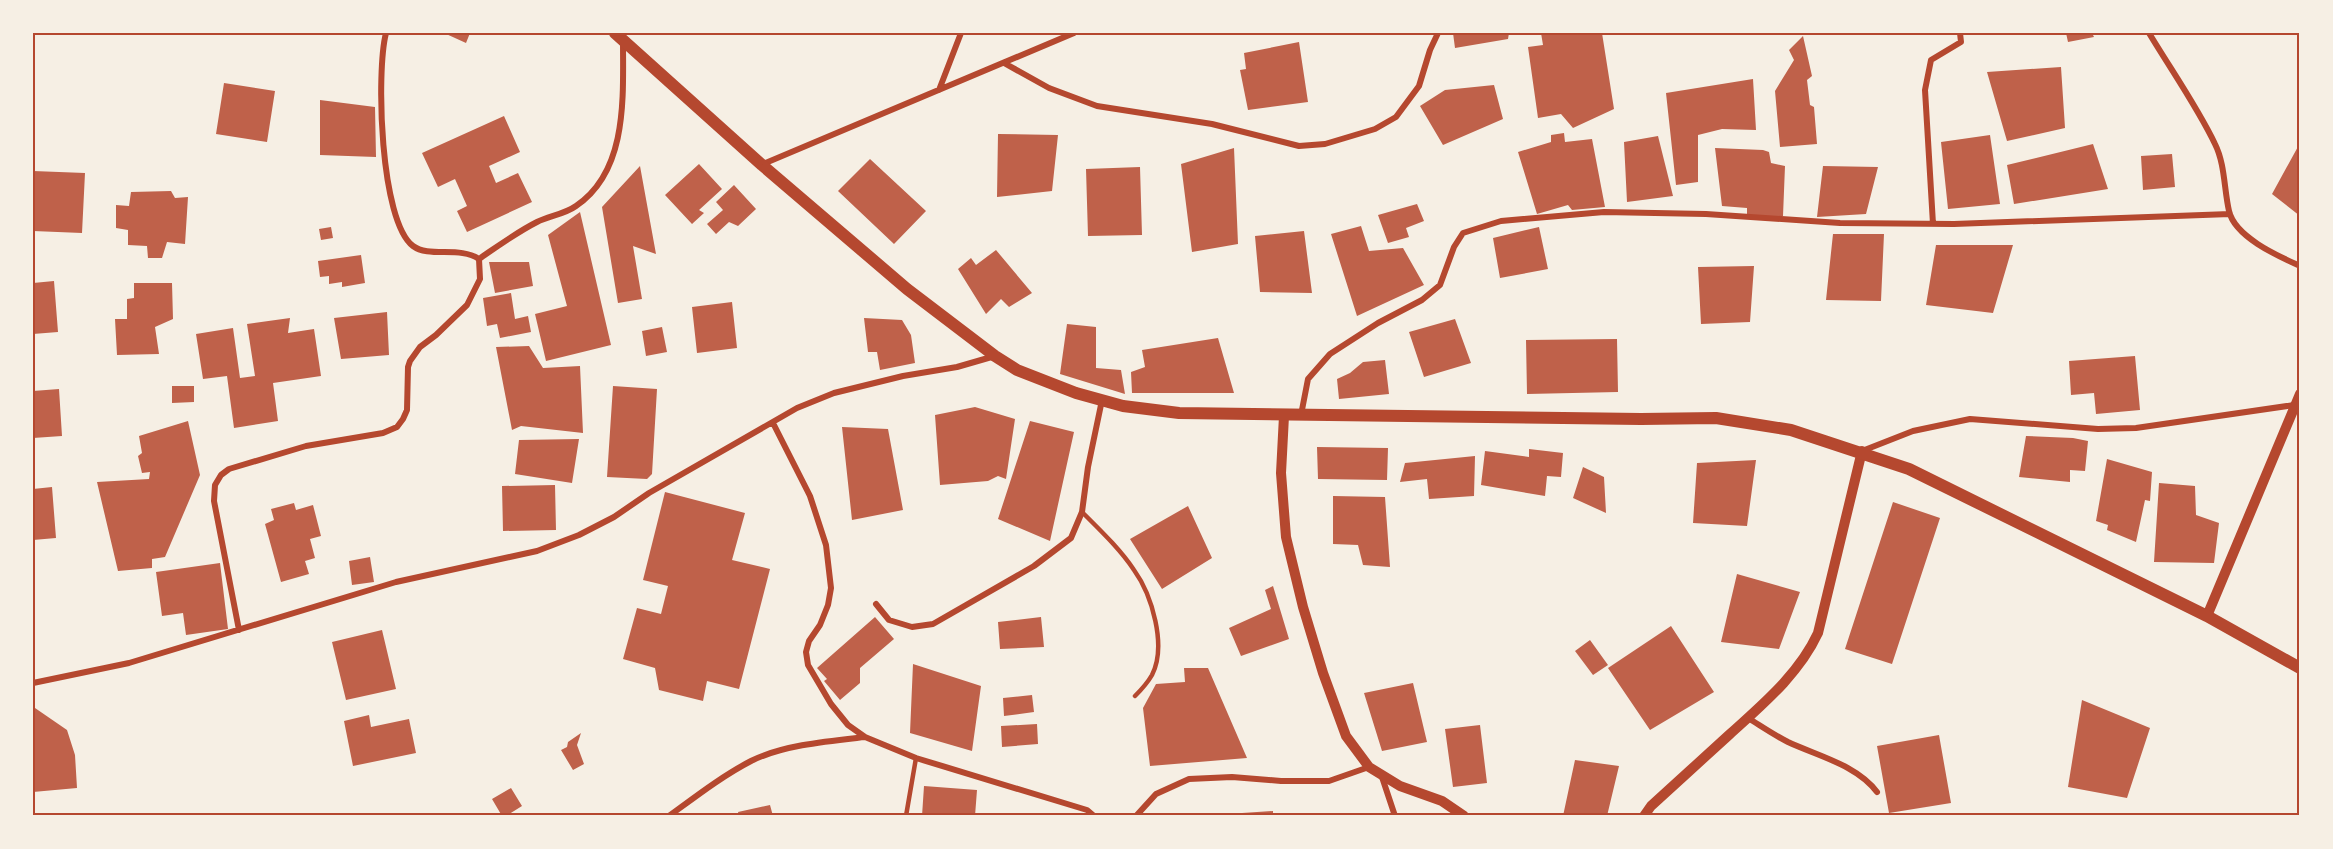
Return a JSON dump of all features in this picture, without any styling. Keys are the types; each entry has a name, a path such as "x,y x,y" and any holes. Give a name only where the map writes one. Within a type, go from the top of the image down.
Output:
{"main road":[{"path":"619,36 762,165 908,289 995,357 1017,370 1076,393 1123,406 1179,413 1284,416 1716,418 1791,430 1909,469 2207,616 2300,668"}],"street":[{"path":"238,630 214,501 213,491 221,475 228,469 245,463 306,446 382,433 397,427 407,410 410,361 420,347 436,336 467,306 480,279 478,259 470,253 424,250 414,247 400,229 394,214 381,111 381,67 386,33"},
{"path":"939,90 961,33"},
{"path":"762,165 1074,33"},
{"path":"1004,63 1049,88 1097,106 1212,124 1299,146 1325,144 1375,129 1396,117 1419,86 1438,33"},
{"path":"1933,224 1925,90 1931,60 1961,42 1960,33"},
{"path":"2149,33 2216,145 2230,214 2243,232 2268,251 2300,266"},
{"path":"478,259 538,221 575,207 600,184 618,138 623,98 619,36"},
{"path":"1301,415 1308,379 1330,354 1378,323 1422,300 1440,285 1454,247 1463,232 1501,221 1604,212 1706,214 1840,223 1933,224 2230,214"},
{"path":"33,683 129,663 396,582 537,551 579,535 614,517 797,408 834,393 995,357"},
{"path":"2207,616 2300,394"},
{"path":"876,604 889,620 912,627 933,624 1034,566 1071,538 1082,512 1088,467 1102,400"},
{"path":"1644,816 1651,806 1799,668 1818,633 1862,452 1913,431 1971,419 2098,429 2127,428 2294,405"},
{"path":"1284,416 1281,473 1286,537 1323,673 1346,736 1369,767 1400,786 1442,801 1464,816"},
{"path":"772,423 810,496 826,545 831,588 828,605 820,625 809,641 806,652 808,665 831,704 848,725 865,737 916,758 1087,810 1094,816"},
{"path":"1748,718 1786,741 1835,762 1868,780 1877,792"},
{"path":"669,816 694,797 752,761 809,743 865,737"},
{"path":"1136,816 1156,794 1189,779 1232,777 1281,781 1329,781 1369,767"},
{"path":"1382,774 1395,816"}],"lane":[{"path":"1082,512 1136,571 1152,606 1159,640 1153,674 1135,696"},
{"path":"906,816 916,758"}],"building":[{"path":"444,33 470,33 466,43"},
{"path":"1453,33 1509,33 1508,39 1455,48"},
{"path":"1541,33 1602,33 1614,109 1573,128 1561,114 1538,118 1528,47 1543,45"},
{"path":"2066,33 2092,33 2094,37 2068,42"},
{"path":"1803,36 1812,76 1807,80 1810,105 1814,107 1817,144 1780,147 1775,91 1794,60 1789,50"},
{"path":"1299,42 1308,102 1248,110 1240,70 1246,69 1244,53"},
{"path":"2061,67 2065,128 2007,141 1987,72"},
{"path":"1753,79 1756,130 1722,129 1698,135 1698,182 1676,185 1666,93"},
{"path":"224,83 275,91 267,142 216,134"},
{"path":"1494,85 1503,119 1443,145 1420,106 1445,90"},
{"path":"320,100 375,107 376,157 320,155"},
{"path":"504,116 520,152 489,166 496,183 518,173 532,202 467,232 457,211 467,206 455,179 438,187 422,153"},
{"path":"1564,133 1565,142 1592,139 1605,207 1572,210 1568,205 1537,214 1518,152 1551,142 1551,135"},
{"path":"998,134 1058,135 1052,191 997,197"},
{"path":"1990,135 2000,204 1948,209 1941,142"},
{"path":"1658,136 1673,196 1627,202 1624,142"},
{"path":"2300,143 2300,216 2272,194"},
{"path":"2093,144 2108,189 2014,204 2007,165"},
{"path":"1234,148 1238,244 1192,252 1181,164"},
{"path":"1715,148 1763,150 1769,152 1771,163 1785,166 1783,216 1747,216 1747,208 1722,206"},
{"path":"2172,154 2175,187 2143,190 2141,156"},
{"path":"870,159 926,211 894,244 838,191"},
{"path":"699,164 722,189 699,210 704,213 692,224 665,195"},
{"path":"640,166 656,254 633,246 642,299 618,303 602,207"},
{"path":"1823,166 1878,167 1866,214 1817,217"},
{"path":"1140,167 1142,235 1088,236 1086,169"},
{"path":"33,171 85,173 82,233 33,231"},
{"path":"734,185 756,209 738,226 729,222 716,234 707,224 723,210 716,202"},
{"path":"171,191 175,198 188,197 185,244 167,242 162,258 148,258 147,246 128,245 128,230 116,228 116,205 129,206 131,192"},
{"path":"1417,204 1424,221 1406,228 1409,237 1388,243 1378,215"},
{"path":"580,212 611,345 546,361 535,314 567,306 548,235"},
{"path":"1361,226 1369,251 1403,248 1424,285 1357,316 1331,234"},
{"path":"331,227 333,238 321,240 319,229"},
{"path":"1539,227 1548,269 1500,278 1493,238"},
{"path":"1304,231 1312,293 1260,292 1255,236"},
{"path":"1833,234 1884,234 1881,301 1826,300"},
{"path":"1936,245 2013,245 1993,313 1926,305"},
{"path":"996,250 1032,293 1009,307 1001,299 986,314 958,269 971,258 976,265"},
{"path":"361,255 365,283 342,287 342,282 329,284 329,276 320,277 318,261"},
{"path":"489,262 529,262 533,286 495,293"},
{"path":"1754,266 1750,322 1701,324 1698,267"},
{"path":"54,281 58,332 33,334 33,283"},
{"path":"134,283 172,283 173,319 155,327 159,354 117,355 115,319 127,319 127,299 134,298"},
{"path":"511,293 515,319 528,316 531,332 500,338 497,324 487,326 483,298"},
{"path":"732,302 737,348 697,353 692,307"},
{"path":"387,312 389,355 341,359 334,318"},
{"path":"290,318 288,333 314,329 321,376 273,383 278,421 234,428 227,376 203,379 196,334 233,328 240,378 255,376 247,324"},
{"path":"864,318 902,320 911,335 915,363 880,370 877,352 868,352"},
{"path":"1455,319 1471,363 1424,377 1409,332"},
{"path":"1067,324 1096,327 1096,368 1121,370 1125,394 1060,374"},
{"path":"662,327 667,352 646,356 642,331"},
{"path":"1218,338 1234,393 1132,393 1131,372 1145,367 1142,350"},
{"path":"1617,339 1618,392 1527,394 1526,340"},
{"path":"529,346 543,368 580,366 583,433 521,426 512,430 496,347"},
{"path":"2135,356 2140,410 2096,414 2094,393 2071,395 2069,361"},
{"path":"1385,360 1389,394 1339,399 1337,379 1350,373 1363,362"},
{"path":"172,386 194,386 194,402 172,403"},
{"path":"613,386 657,389 652,474 647,479 607,477"},
{"path":"59,389 62,436 33,438 33,391"},
{"path":"975,407 1015,419 1006,479 998,476 988,481 940,485 935,415"},
{"path":"188,421 200,475 165,557 152,559 152,568 118,571 97,482 149,479 150,472 142,473 138,456 142,453 139,436"},
{"path":"1030,421 1074,432 1050,541 998,519"},
{"path":"842,427 888,429 903,510 852,520"},
{"path":"2026,436 2088,441 2085,471 2070,470 2070,482 2019,477"},
{"path":"579,439 572,483 515,474 519,440"},
{"path":"1317,447 1388,448 1387,480 1318,479"},
{"path":"1529,449 1563,453 1561,477 1547,476 1545,496 1481,485 1485,451 1529,457"},
{"path":"1475,456 1474,496 1429,499 1427,479 1400,482 1405,463"},
{"path":"2107,459 2152,472 2150,501 2145,500 2136,542 2107,530 2108,525 2096,521"},
{"path":"1756,460 1747,526 1693,523 1697,463"},
{"path":"1583,467 1604,477 1606,513 1573,498"},
{"path":"2159,483 2195,486 2196,515 2219,523 2214,563 2154,562"},
{"path":"555,485 556,530 503,531 502,486"},
{"path":"52,487 56,538 33,540 33,489"},
{"path":"665,492 745,513 732,560 770,569 739,689 707,681 703,701 659,690 655,668 623,659 637,608 661,614 668,586 643,580"},
{"path":"1333,496 1385,497 1390,567 1363,565 1358,545 1333,544"},
{"path":"1893,502 1940,518 1892,664 1845,649"},
{"path":"294,503 296,510 313,505 321,536 310,539 315,558 305,561 309,574 281,582 265,524 274,520 271,509"},
{"path":"1188,506 1212,558 1162,589 1130,539"},
{"path":"370,557 374,582 352,585 349,561"},
{"path":"220,563 228,629 186,635 183,613 162,616 156,572"},
{"path":"1737,574 1800,592 1779,649 1721,642"},
{"path":"1273,586 1289,639 1241,656 1229,628 1271,609 1265,590"},
{"path":"875,617 894,639 860,668 860,683 840,700 824,681 827,679 817,668"},
{"path":"1041,617 1044,647 1000,649 998,622"},
{"path":"1671,626 1714,692 1650,730 1608,668"},
{"path":"382,630 396,689 346,700 332,642"},
{"path":"1590,640 1608,665 1593,675 1575,651"},
{"path":"913,664 981,686 972,751 910,733"},
{"path":"1184,668 1208,668 1247,758 1150,766 1143,708 1156,684 1185,682"},
{"path":"1413,683 1427,742 1382,751 1364,693"},
{"path":"1032,695 1034,712 1004,716 1003,698"},
{"path":"2082,700 2150,728 2127,798 2068,787"},
{"path":"35,708 67,730 75,755 77,788 33,792 33,709"},
{"path":"369,715 371,727 409,719 416,753 353,766 344,721"},
{"path":"1037,724 1038,744 1002,747 1001,726"},
{"path":"1480,725 1487,783 1453,787 1445,729"},
{"path":"581,733 577,745 584,764 573,770 561,750"},
{"path":"1939,735 1951,803 1889,813 1877,746"},
{"path":"1575,760 1619,766 1607,816 1563,816"},
{"path":"924,786 977,790 975,816 922,816"},
{"path":"511,788 522,806 502,816 492,799"},
{"path":"770,805 773,816 739,816 738,812"},
{"path":"1273,811 1273,816 1227,816 1227,814"}]}
